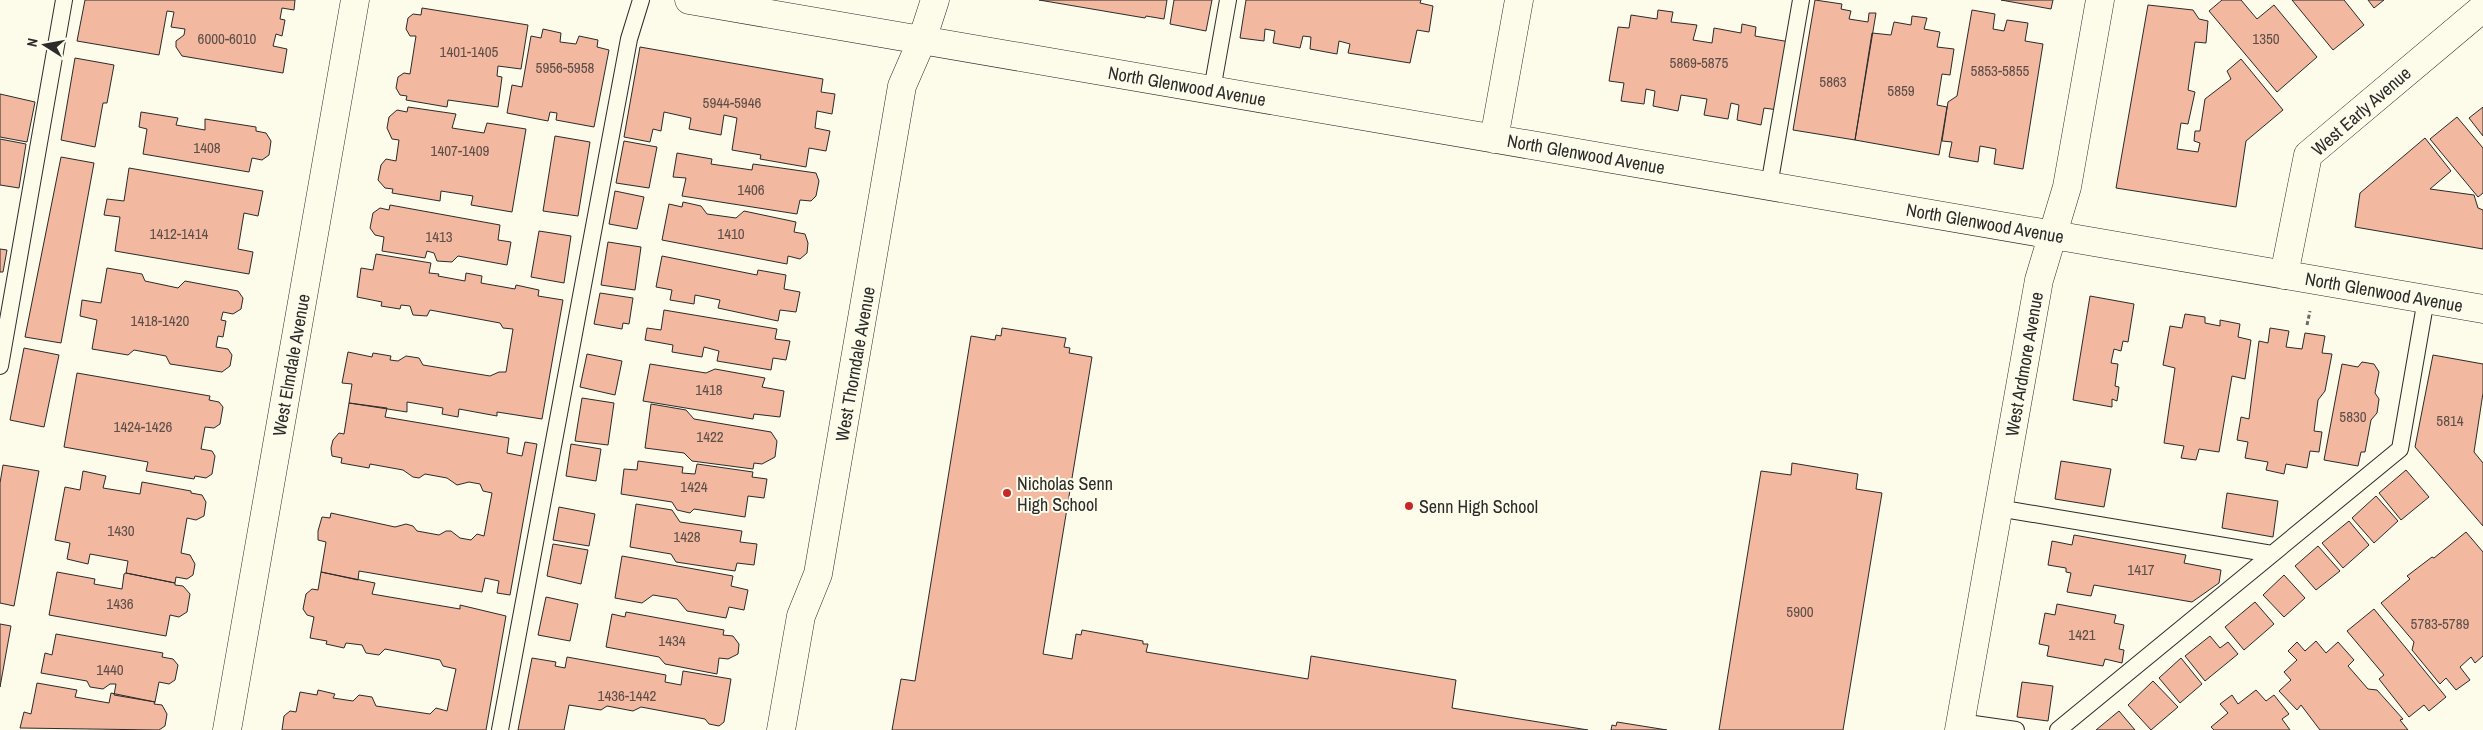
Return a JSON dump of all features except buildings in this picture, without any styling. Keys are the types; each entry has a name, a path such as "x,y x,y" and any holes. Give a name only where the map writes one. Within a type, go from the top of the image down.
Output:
{"street":[{"name":"West Elmdale Avenue","path":"226,730 355,0"},
{"name":"North Glenwood Avenue","path":"689,0 2483,309"},
{"name":"West Thorndale Avenue","path":"781,730 801,616 818,574 902,86 922,40 935,0"},
{"path":"1494,138 1519,0"},
{"name":"West Ardmore Avenue","path":"1959,726 2039,280 2067,187 2100,0"},
{"name":"West Early Avenue","path":"2284,275 2308,155 2483,8"}],"lane":[{"path":"0,366 64,0"},
{"path":"500,730 629,39 642,0"},
{"path":"1212,90 1228,0"},
{"path":"1769,186 1802,0"},
{"path":"2058,730 2400,449 2426,299"},
{"path":"1998,508 2272,554"},
{"path":"1959,726 2016,730"}],"place":[{"name":"Nicholas Senn High School","path":"1007,493"},
{"name":"Senn High School","path":"1409,506"}]}
